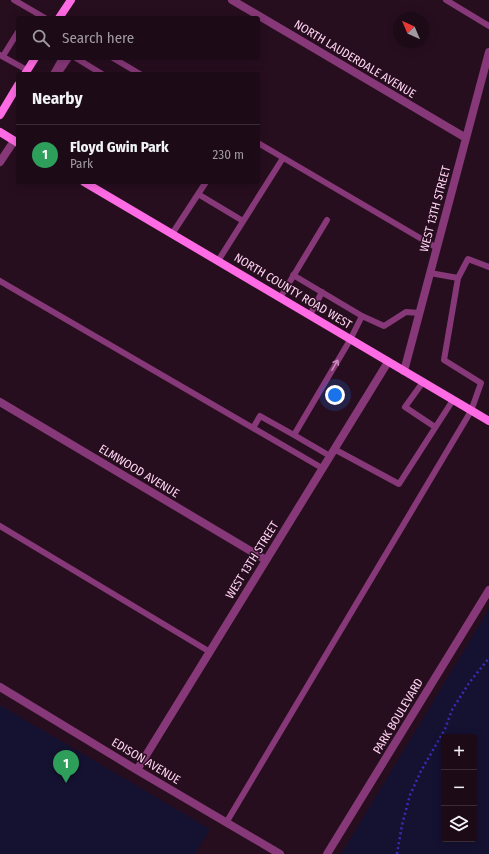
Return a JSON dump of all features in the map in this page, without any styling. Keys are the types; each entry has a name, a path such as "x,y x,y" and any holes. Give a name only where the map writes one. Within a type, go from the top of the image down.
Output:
{"main road":[{"path":"61,16 70,0"},
{"path":"26,72 34,60"},
{"path":"0,115 16,91"},
{"path":"0,132 16,142"},
{"name":"NORTH COUNTY ROAD WEST","path":"87,184 489,421"}],"street":[{"name":"NORTH LAUDERDALE AVENUE","path":"232,0 259,16"},
{"name":"NORTH LAUDERDALE AVENUE","path":"260,17 466,138"},
{"name":"WEST 13TH STREET","path":"404,371 489,52"},
{"path":"0,162 16,142"},
{"name":"WEST 13TH STREET","path":"137,770 388,362"},
{"name":"ELMWOOD AVENUE","path":"0,402 266,560"},
{"name":"PARK BOULEVARD","path":"327,854 489,590"},
{"name":"EDISON AVENUE","path":"0,687 280,854"}],"lane":[{"path":"14,0 42,16"},
{"path":"446,0 489,26"},
{"path":"16,35 1,56 26,72"},
{"path":"54,72 61,60"},
{"path":"59,72 68,60"},
{"path":"79,60 99,72"},
{"path":"116,60 137,72"},
{"path":"260,144 437,248"},
{"path":"218,261 283,158"},
{"path":"172,234 205,184"},
{"path":"198,194 243,221"},
{"path":"280,298 327,220"},
{"path":"226,823 471,411 481,383 444,360 458,278 468,259 489,267"},
{"path":"430,273 458,278"},
{"path":"293,275 362,316 384,326 406,312 420,313"},
{"path":"0,281 322,468"},
{"path":"310,315 322,292"},
{"path":"294,435 350,340 362,316"},
{"path":"423,382 405,407 436,427"},
{"path":"253,428 260,416 294,435 399,484 453,400"},
{"path":"0,526 210,652"}],"path":[{"path":"398,854 402,825 410,795 421,771 444,729 452,710 469,682 489,658"}],"shaded area":[{"path":"489,609 489,854 341,854"},
{"path":"0,705 210,829 195,854 0,854"}],"place":[{"name":"Floyd Gwin Park","path":"66,783"}]}
